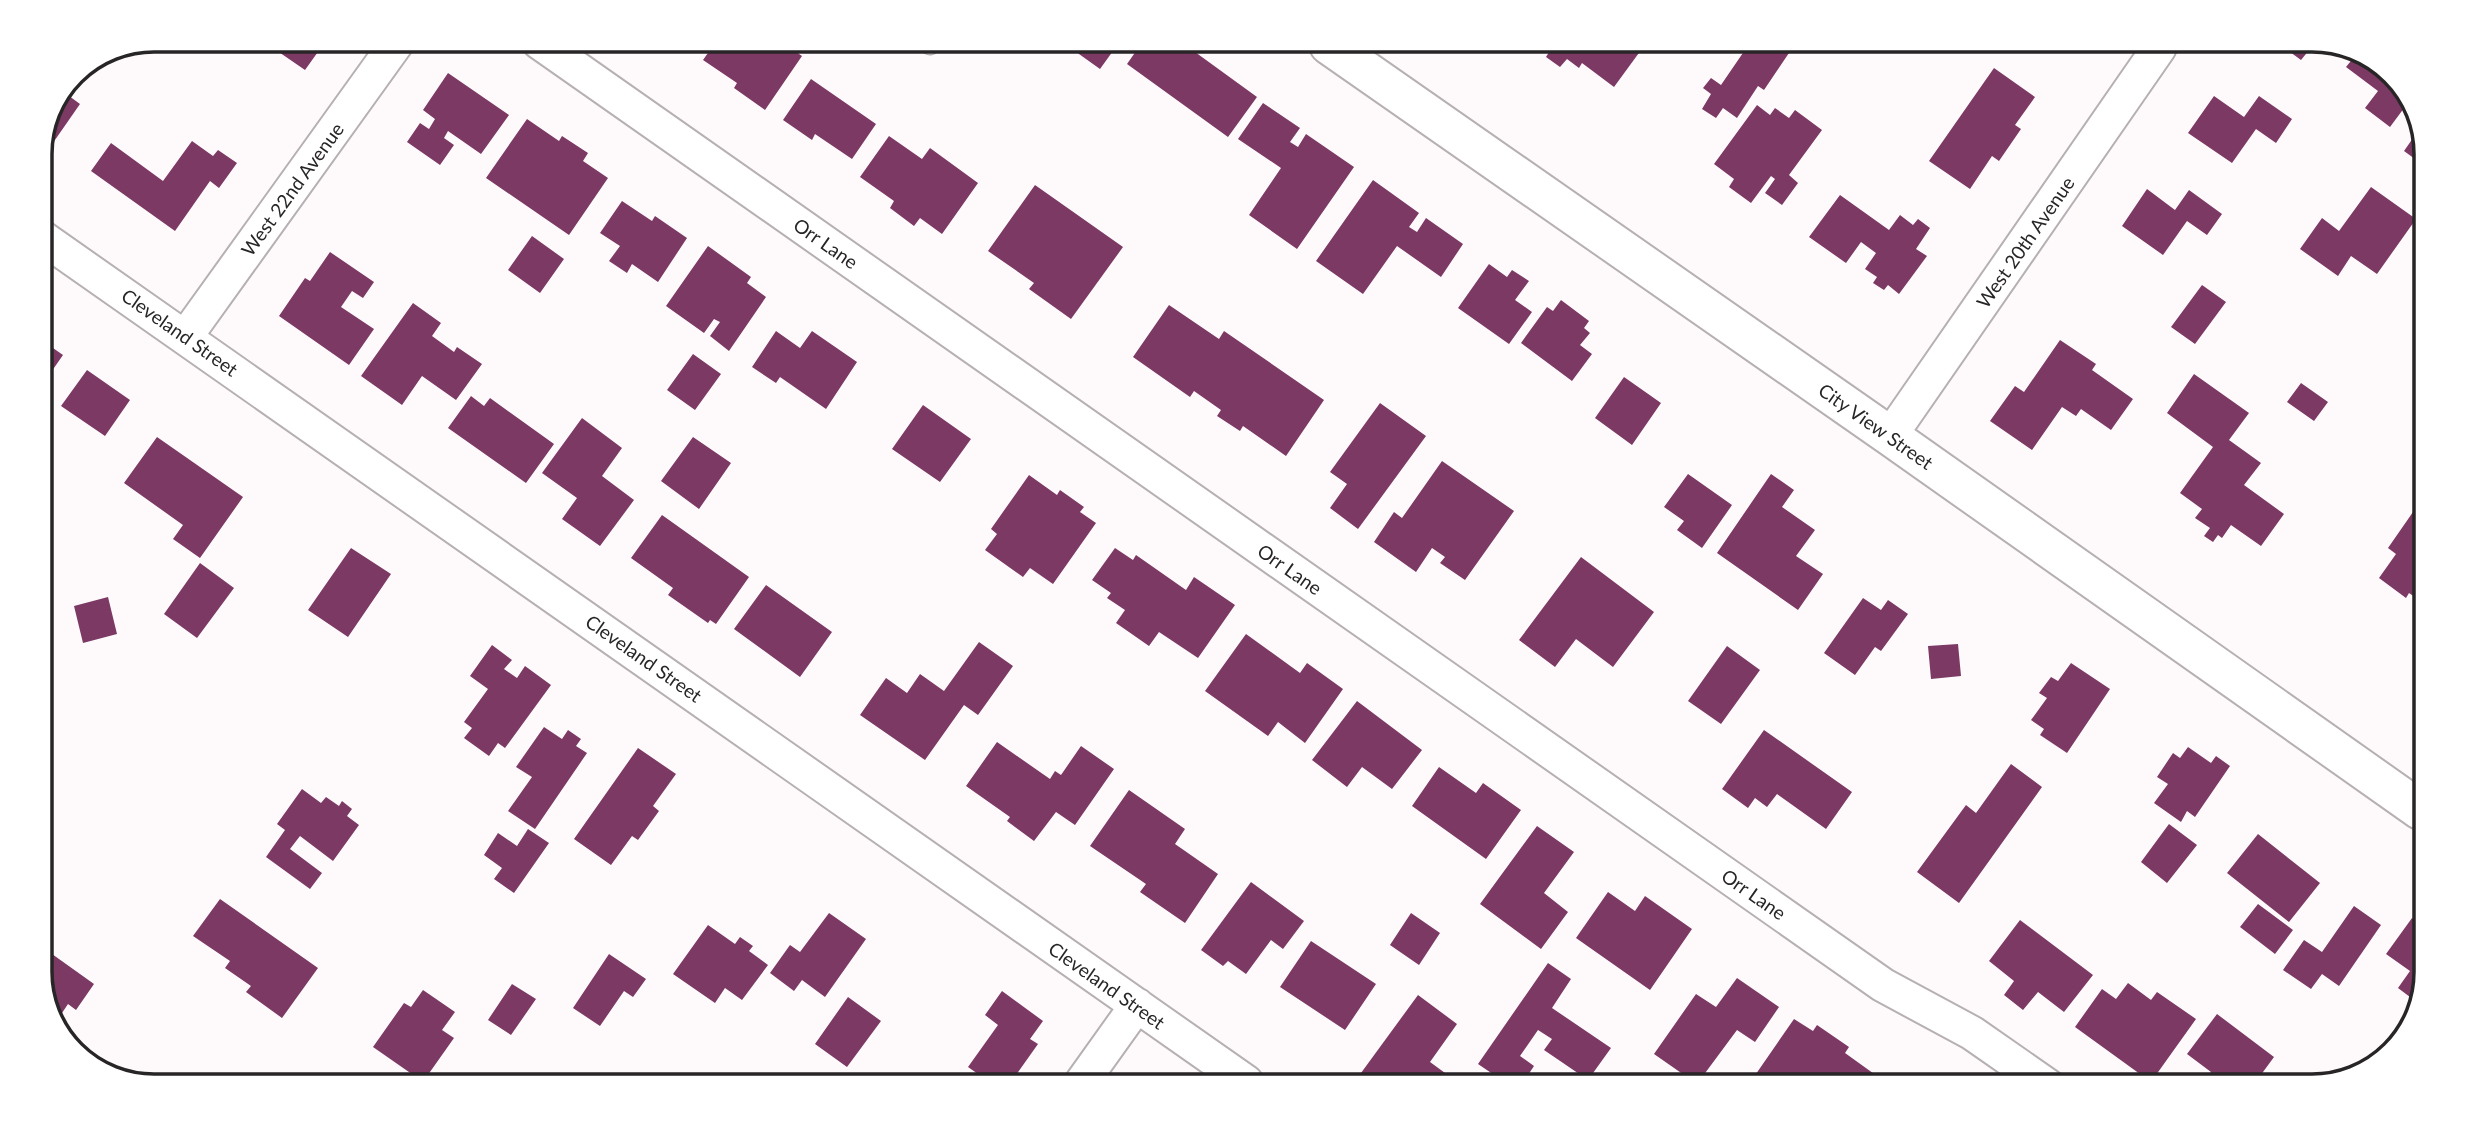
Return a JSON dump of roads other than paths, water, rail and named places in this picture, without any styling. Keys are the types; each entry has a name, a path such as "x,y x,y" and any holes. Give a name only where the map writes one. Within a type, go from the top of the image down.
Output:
{"street":[{"name":"West 22nd Avenue","path":"186,336 390,52"},
{"name":"Orr Lane","path":"553,52 1883,985 1972,1032 2031,1074"},
{"name":"City View Street","path":"1339,52 1891,436 2414,806"},
{"name":"West 20th Avenue","path":"1891,436 2156,52"},
{"name":"Cleveland Street","path":"53,245 1235,1074"},
{"path":"1088,1074 1137,1006"}]}
